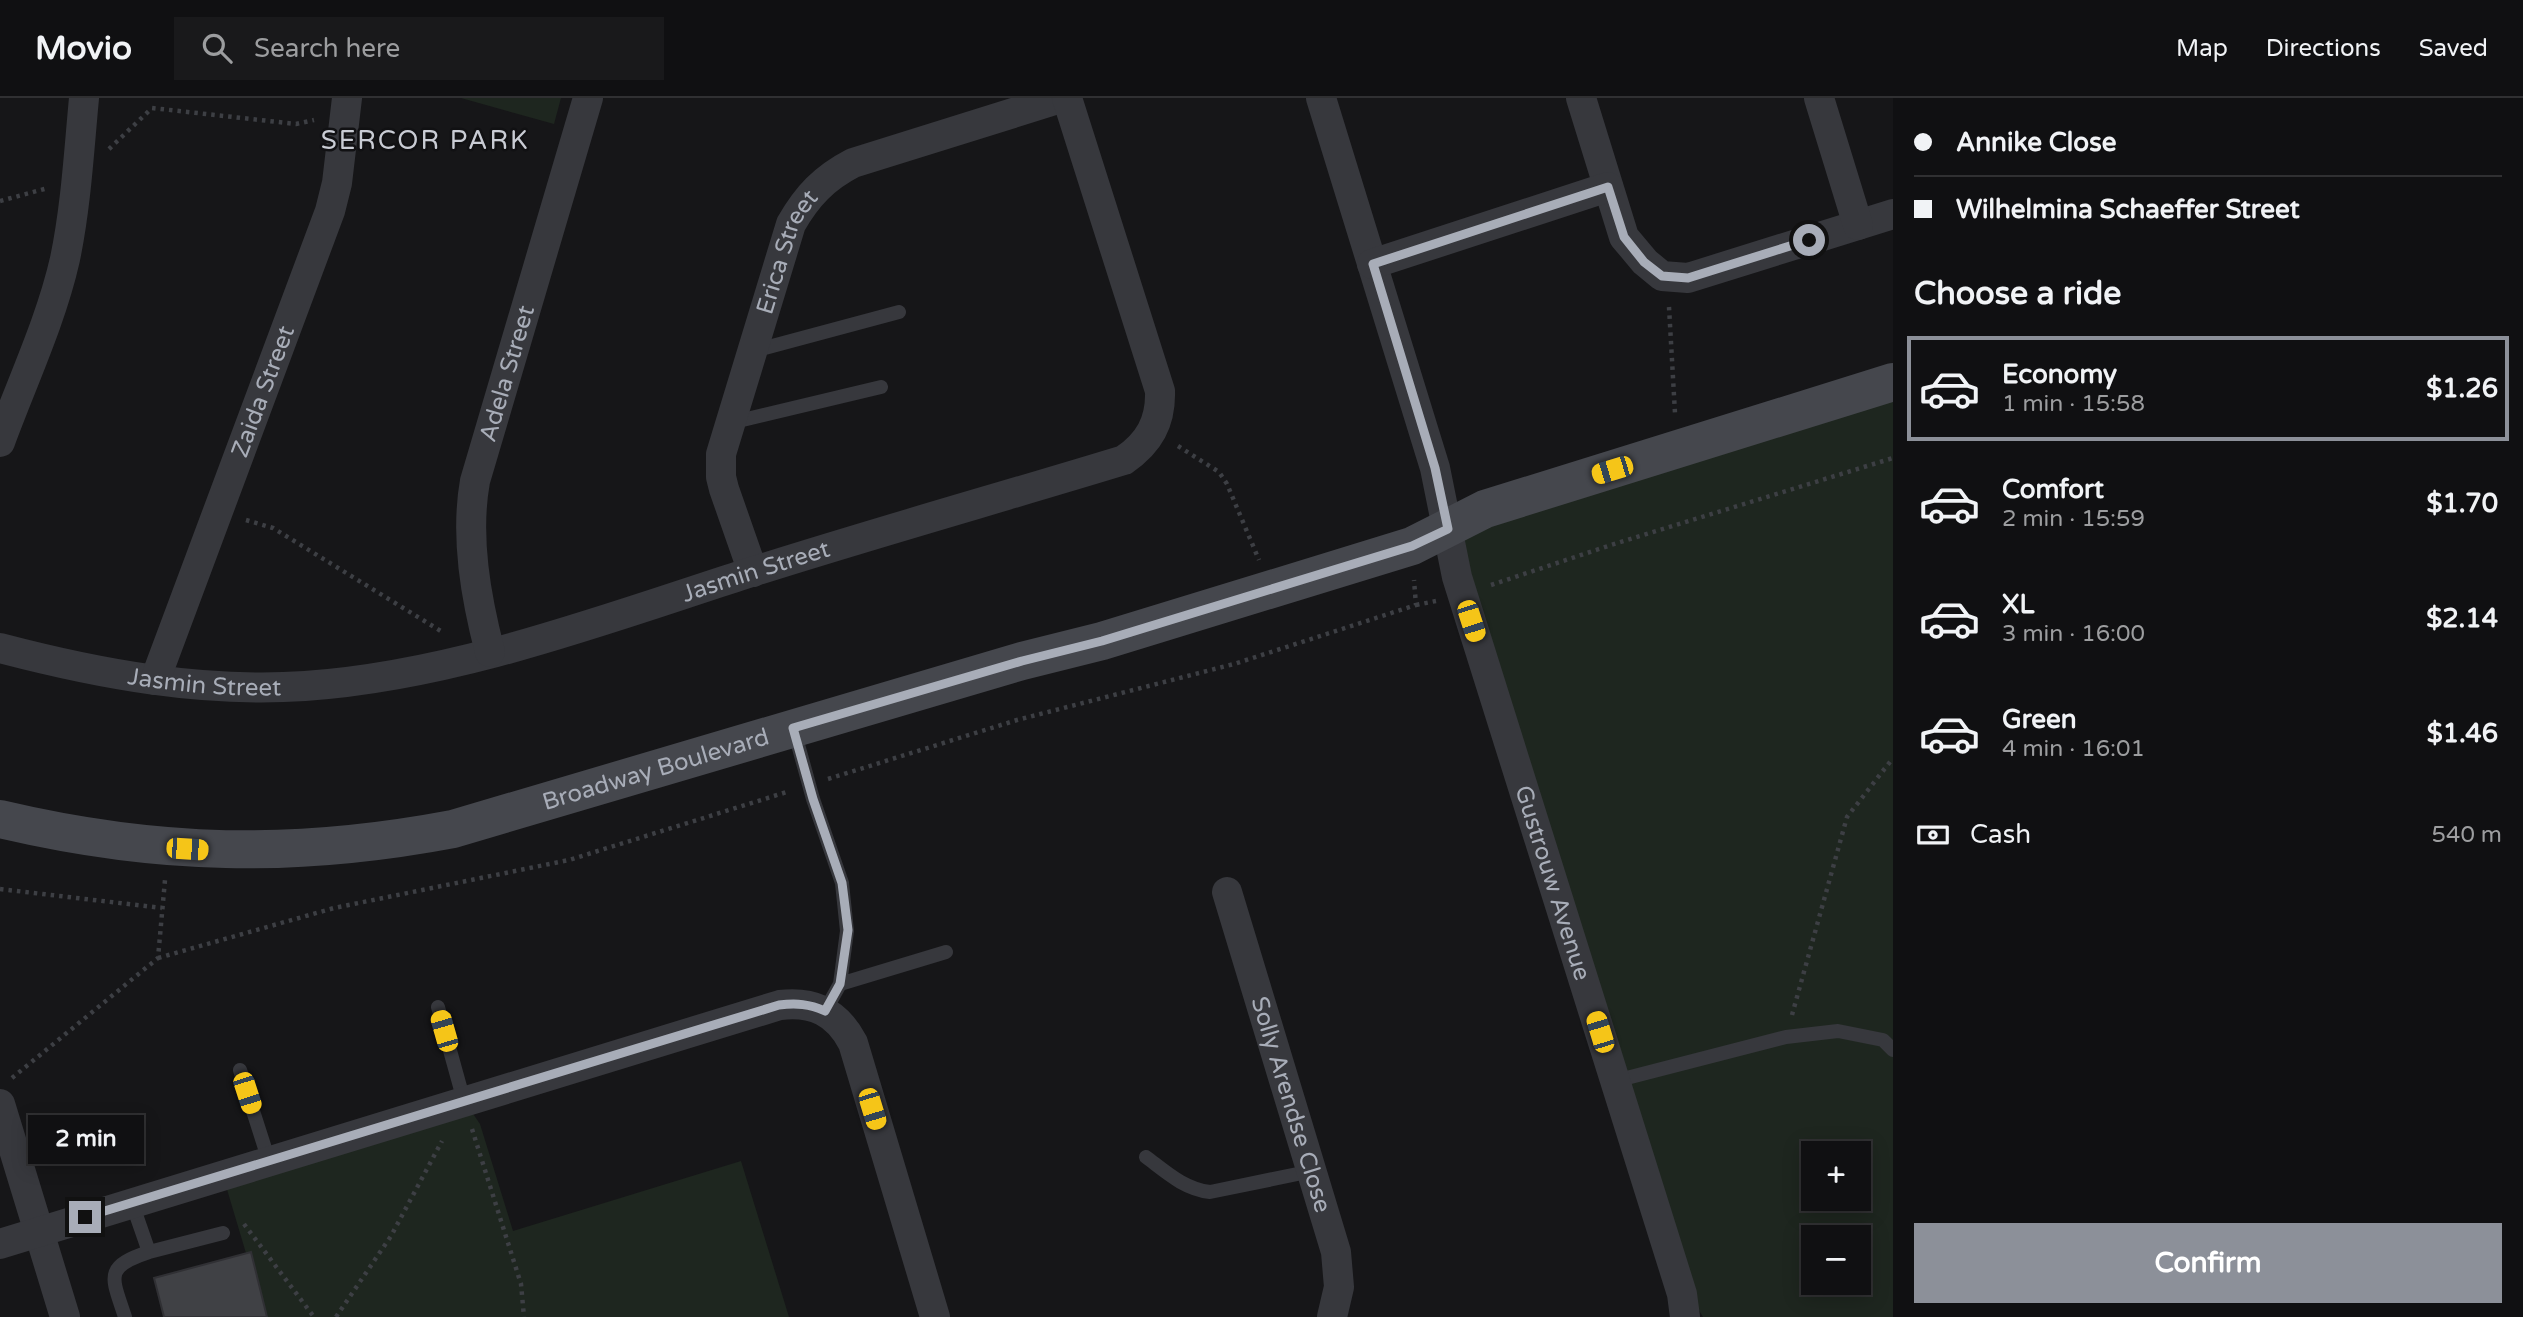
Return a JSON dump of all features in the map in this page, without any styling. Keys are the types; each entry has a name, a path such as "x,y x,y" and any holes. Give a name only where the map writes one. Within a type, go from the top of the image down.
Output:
{"street":[{"path":"0,442 57,289 65,259 84,98"},
{"name":"Adela Street","path":"490,652 479,603 470,529 475,481 588,98"},
{"name":"Erica Street","path":"753,572 721,477 722,454 791,223 814,189 832,174 853,163 1061,98"},
{"path":"1068,98 1160,391 1160,406 1152,432"},
{"name":"Gustrouw Avenue","path":"1321,98 1435,468 1457,578 1682,1294 1685,1317"},
{"path":"1580,98 1624,237 1644,262 1662,276 1688,278 1893,215"},
{"path":"1819,98 1858,225"},
{"name":"Zaida Street","path":"155,680 330,211 337,183 347,106"},
{"path":"1373,264 1608,187"},
{"name":"Broadway Boulevard","path":"0,819 57,832 167,848 207,850 295,850 453,829 1022,661 1102,641 1412,546 1485,509 1893,382"},
{"name":"Jasmin Street","path":"0,648 97,671 207,686 255,688 315,685 398,675 594,623 1124,460 1145,444 1152,432"},
{"name":"Solly Arendse Close","path":"1227,892 1339,1269 1338,1295 1332,1317"},
{"path":"0,1244 779,1005 796,1003 825,1011 846,1030 853,1043 935,1317"},
{"path":"5,1091 38,1232 65,1317"}],"lane":[{"path":"752,351 899,312"},
{"path":"730,423 881,387"},
{"path":"793,728 813,799 842,883 848,930 840,984 825,1011"},
{"path":"840,984 946,952"},
{"path":"438,1007 464,1101"},
{"path":"1615,1081 1786,1037 1838,1031 1882,1040 1893,1050"},
{"path":"240,1070 269,1161"},
{"path":"1146,1157 1195,1191 1210,1192 1312,1171"},
{"path":"132,1203 149,1252"},
{"path":"125,1317 113,1280 117,1269 125,1260 223,1233"}],"path":[{"path":"0,201 76,180 152,108 296,124 347,106"},
{"path":"1667,276 1677,449"},
{"path":"1152,432 1219,472 1227,484 1271,588"},
{"path":"1416,606 1463,595 1598,549 1893,458"},
{"path":"218,511 273,528 443,632 490,652"},
{"path":"1786,1037 1847,817 1893,758"},
{"path":"5,1091 159,958 167,848"},
{"path":"0,889 163,908"},
{"path":"336,1317 391,1236 464,1101"},
{"path":"464,1101 521,1284 524,1317"},
{"path":"223,1175 240,1218 314,1317"}],"shaded area":[{"path":"461,98 561,98 554,124"},
{"path":"1893,383 1893,1317 1703,1317 1689,1294 1447,531"},
{"path":"465,1102 480,1124 513,1231 741,1161 789,1317 265,1317 223,1176"}],"building":[{"path":"251,1252 267,1317 164,1317 154,1278"}],"district":[{"name":"SERCOR PARK","path":"425,140"}],"route":[{"path":"85,1217 779,1005 796,1003 825,1011 840,984 848,930 842,883 813,799 793,728 1022,661 1102,641 1412,546 1448,529 1435,468 1373,264 1608,187 1624,237 1644,262 1662,276 1688,278 1809,240"}]}
